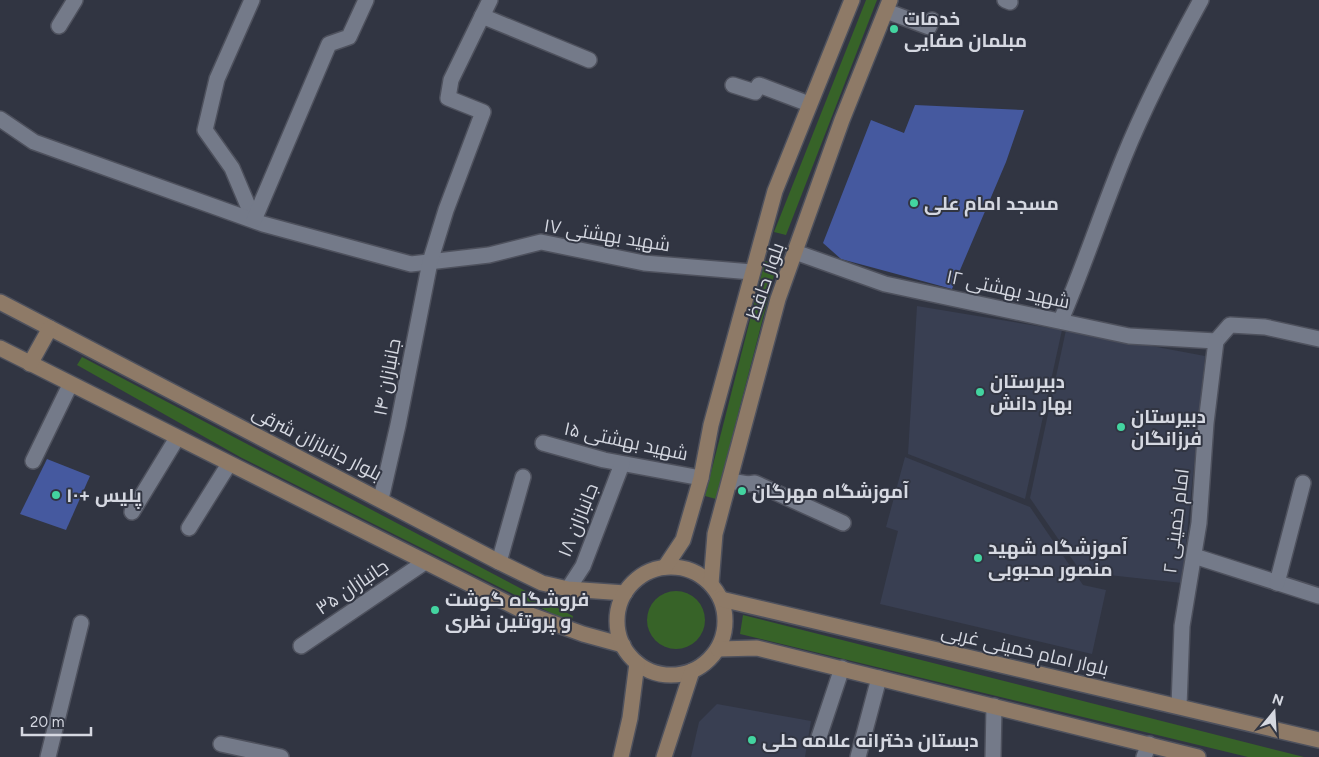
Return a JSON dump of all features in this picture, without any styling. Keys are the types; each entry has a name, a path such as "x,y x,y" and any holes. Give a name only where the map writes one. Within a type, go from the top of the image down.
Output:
{"main road":[{"name":"بلوار حافظ","path":"664,567 683,540 701,478 711,425 774,192 852,0"},
{"name":"بلوار حافظ","path":"711,584 715,534 778,299 842,120 888,5"},
{"name":"بلوار جانبازان شرقی","path":"0,302 542,583 568,589 625,593"},
{"path":"30,364 50,328"},
{"path":"0,348 70,385 531,615 583,634 623,645"},
{"path":"677,566 694,571 711,584 721,599 726,614 725,633 718,650 706,664 692,671 669,675 651,672 637,663 623,645 617,629 617,613 625,593 632,583 645,573 664,567 677,566"},
{"name":"بلوار امام خمینی غربی","path":"721,599 1319,740"},
{"path":"718,650 757,648 994,706 1146,751 1198,757"},
{"path":"621,757 630,718 637,663"},
{"path":"664,757 692,671"}],"street":[{"path":"59,26 75,0"},
{"path":"252,0 217,79 205,130 232,168 254,220"},
{"path":"254,220 330,44 349,37 366,0"},
{"path":"490,0 482,16 589,60"},
{"path":"1061,320 1084,265 1124,156 1172,54 1201,0"},
{"path":"888,5 929,27 932,20"},
{"name":"جانبازان ۱۴","path":"381,499 398,425 430,262 446,210 483,112 448,98 451,80 482,16"},
{"path":"733,85 755,92 758,85 809,104"},
{"name":"شهید بهشتی ۱۷","path":"0,119 34,142 254,220 410,264 489,255 541,242 574,247 644,263 752,272"},
{"name":"شهید بهشتی ۱۲","path":"796,252 885,284 1129,336 1216,341"},
{"path":"1216,341 1230,325 1265,327 1319,339"},
{"name":"امام خمینی ۲","path":"1179,706 1182,626 1199,523 1206,423 1216,341"},
{"path":"32,461 70,385"},
{"path":"132,512 177,438"},
{"name":"شهید بهشتی ۱۵","path":"543,443 622,464 701,478"},
{"path":"189,528 229,464"},
{"name":"جانبازان ۱۸","path":"568,589 583,566 622,464"},
{"path":"499,562 523,477"},
{"path":"730,481 748,484 755,483 843,523"},
{"path":"1277,584 1303,483"},
{"path":"1194,556 1319,596"},
{"name":"جانبازان ۳۵","path":"302,646 425,562"},
{"path":"48,757 81,623"},
{"path":"819,737 842,668"},
{"path":"858,757 879,678"},
{"path":"993,757 994,706"},
{"path":"221,744 281,757"}],"shaded area":[{"name":"دبیرستان بهار دانش","path":"917,306 1062,330 1025,499 908,454"},
{"name":"دبیرستان فرزانگان","path":"1066,330 1205,356 1182,583 1081,572 1030,498"},
{"name":"آموزشگاه شهید منصور محبوبی","path":"905,457 1030,507 1083,585 1106,590 1092,654 880,604 898,531 886,527"},
{"name":"دبستان دخترانه علامه حلی","path":"717,704 811,721 805,757 691,757 699,722"}],"green space":[{"path":"866,0 877,0 786,235 774,232"},
{"path":"765,261 777,264 716,499 705,496"},
{"path":"82,357 573,616 571,623 240,457 77,365"},
{"path":"676,591 687,593 700,604 705,620 703,631 692,644 676,649 665,647 652,636 647,620 649,609 660,596"},
{"path":"743,615 1304,757 1248,757 740,634"}],"building":[{"name":"مسجد امام علی","path":"915,105 1024,110 1006,162 952,289 841,259 823,243 871,120 904,133"},
{"name":"پلیس +۱۰","path":"47,459 90,476 66,530 20,514"}],"place":[{"name":"خدمات مبلمان صفایی","path":"894,29"},
{"name":"مسجد امام علی","path":"914,203"},
{"name":"دبیرستان بهار دانش","path":"980,392"},
{"name":"دبیرستان فرزانگان","path":"1121,427"},
{"name":"آموزشگاه مهرگان","path":"742,491"},
{"name":"پلیس +۱۰","path":"56,495"},
{"name":"آموزشگاه شهید منصور محبوبی","path":"978,558"},
{"name":"فروشگاه گوشت و پروتئین نظری","path":"435,610"},
{"name":"دبستان دخترانه علامه حلی","path":"752,740"}]}
